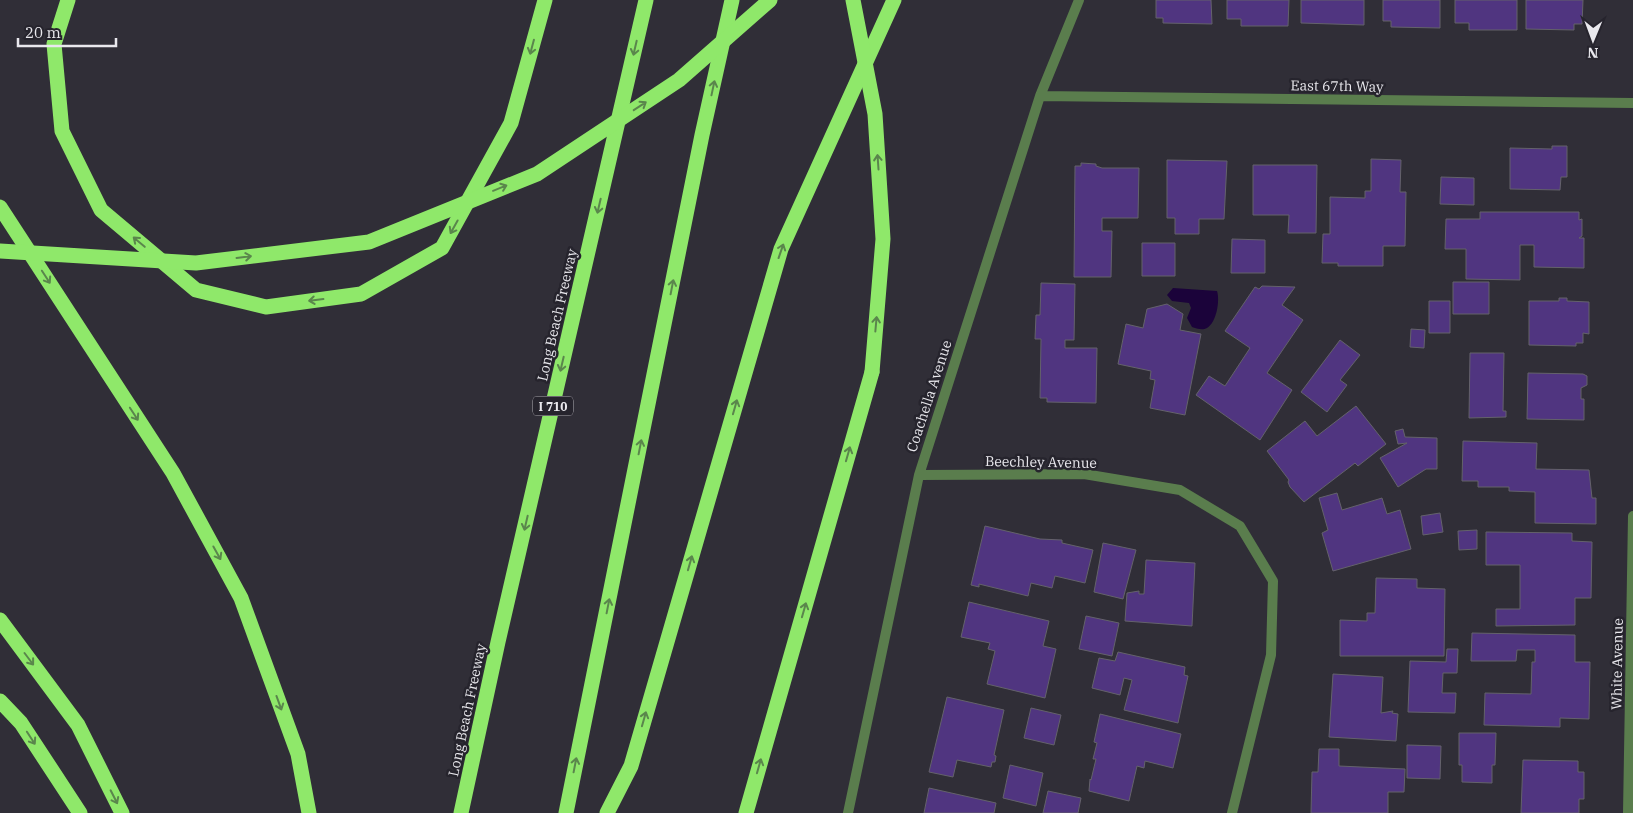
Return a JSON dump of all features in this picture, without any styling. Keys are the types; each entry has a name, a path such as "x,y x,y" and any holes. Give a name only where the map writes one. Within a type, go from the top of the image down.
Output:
{"highway":[{"path":"68,0 54,44 62,131 101,210 196,290 266,307 361,294 442,248 511,123 545,0"},
{"name":"Long Beach Freeway","path":"461,813 498,642 646,0"},
{"path":"566,813 702,135 732,0"},
{"path":"0,251 196,263 369,242 537,174 679,80 770,0"},
{"path":"746,813 872,372 883,239 875,114 853,0"},
{"path":"607,813 631,766 781,250 894,0"},
{"path":"0,207 173,473 241,598 298,754 309,813"},
{"path":"0,620 78,725 122,813"},
{"path":"0,700 21,723 80,813"}],"street":[{"name":"Coachella Avenue","path":"848,813 919,475 1040,96 1079,0"},
{"name":"East 67th Way","path":"1040,96 1633,103"},
{"name":"Beechley Avenue","path":"919,475 1093,476 1180,490 1240,526 1273,580 1272,656 1232,813"},
{"name":"White Avenue","path":"1628,813 1631,780 1633,516"}],"shaded area":[{"path":"1173,288 1217,291 1217,311 1213,321 1207,328 1199,329 1192,327 1187,318 1191,308 1189,303 1172,301 1167,295"}],"building":[{"path":"1156,0 1211,0 1212,24 1163,23 1163,18 1156,18"},
{"path":"1227,0 1289,0 1288,26 1241,26 1241,19 1227,19"},
{"path":"1301,0 1364,0 1364,25 1301,23"},
{"path":"1383,0 1440,0 1440,28 1391,27 1391,21 1383,21"},
{"path":"1455,0 1517,0 1517,30 1469,30 1469,23 1455,23"},
{"path":"1526,0 1583,0 1582,24 1574,24 1574,30 1526,29"},
{"path":"1552,146 1567,146 1567,177 1561,177 1560,190 1510,189 1510,148 1552,149"},
{"path":"1371,159 1401,160 1400,192 1406,192 1405,246 1383,246 1383,266 1338,266 1338,263 1322,263 1323,234 1330,234 1330,197 1365,198 1365,191 1371,191"},
{"path":"1167,160 1227,161 1224,219 1199,219 1199,234 1175,234 1175,218 1167,218"},
{"path":"1081,163 1096,164 1096,166 1102,168 1139,168 1138,218 1102,218 1102,231 1112,231 1111,277 1074,277 1075,166 1081,166"},
{"path":"1253,165 1317,165 1316,233 1288,233 1289,215 1253,215"},
{"path":"1441,177 1474,178 1474,205 1440,204"},
{"path":"1480,212 1579,212 1579,220 1582,219 1582,236 1579,238 1584,238 1584,268 1534,267 1534,245 1520,245 1520,280 1466,279 1466,249 1445,249 1446,219 1480,219"},
{"path":"1232,239 1265,240 1265,273 1231,273"},
{"path":"1142,243 1175,243 1175,276 1142,276"},
{"path":"1453,282 1489,282 1489,314 1453,314"},
{"path":"1041,283 1075,284 1074,340 1065,340 1065,348 1097,348 1096,403 1047,402 1047,398 1040,398 1041,339 1035,339 1036,315 1040,315"},
{"path":"1262,286 1295,287 1282,305 1303,320 1267,373 1292,390 1260,440 1196,395 1209,376 1225,386 1250,348 1225,331 1255,287 1259,289"},
{"path":"1559,298 1567,298 1567,301 1589,302 1589,334 1583,333 1583,343 1576,343 1576,346 1529,345 1529,301 1559,301"},
{"path":"1429,301 1450,301 1450,333 1429,333"},
{"path":"1167,304 1183,314 1180,330 1201,334 1185,415 1150,408 1155,380 1150,379 1151,371 1118,364 1126,324 1143,328 1147,309"},
{"path":"1411,329 1425,330 1424,348 1410,347"},
{"path":"1340,340 1360,355 1340,380 1347,385 1327,412 1301,392"},
{"path":"1470,353 1504,353 1503,411 1506,411 1506,417 1469,418"},
{"path":"1528,373 1583,374 1587,376 1587,385 1581,388 1581,399 1584,399 1584,420 1527,419"},
{"path":"1356,406 1386,444 1358,466 1355,463 1304,502 1290,487 1289,480 1267,451 1305,421 1317,436"},
{"path":"1403,429 1405,437 1437,438 1437,469 1426,469 1398,487 1380,458 1407,443 1398,444 1395,431"},
{"path":"1463,441 1537,443 1536,469 1589,470 1592,498 1596,498 1596,524 1535,523 1535,492 1509,491 1509,487 1478,487 1478,481 1462,481"},
{"path":"1337,493 1342,510 1382,498 1387,514 1400,510 1411,549 1333,571 1322,533 1328,530 1319,498"},
{"path":"1440,513 1443,532 1423,535 1421,516"},
{"path":"985,526 1040,539 1062,540 1062,543 1093,550 1085,583 1055,576 1052,588 1031,583 1028,596 979,584 979,587 971,585"},
{"path":"1477,530 1477,549 1459,550 1458,531"},
{"path":"1486,532 1572,533 1572,541 1592,542 1591,598 1575,598 1575,625 1496,626 1496,609 1520,609 1520,565 1486,565"},
{"path":"1103,543 1136,550 1123,599 1094,592"},
{"path":"1146,560 1195,563 1192,626 1125,621 1127,593 1139,591 1139,594 1144,594"},
{"path":"1376,578 1417,579 1417,588 1445,589 1444,656 1340,656 1340,620 1367,621 1367,613 1375,613"},
{"path":"969,602 1049,621 1043,646 1056,649 1045,698 987,684 995,651 988,649 990,643 961,637"},
{"path":"1086,616 1119,623 1112,656 1079,649"},
{"path":"1472,633 1575,635 1575,662 1590,662 1589,719 1560,718 1560,727 1484,725 1485,693 1531,694 1532,662 1535,662 1535,650 1517,650 1516,661 1471,661"},
{"path":"1447,649 1458,649 1457,673 1443,673 1442,693 1456,693 1455,713 1408,712 1410,661 1446,662"},
{"path":"1118,652 1185,667 1184,675 1188,676 1178,723 1124,710 1132,680 1124,678 1120,695 1092,688 1099,658 1115,661"},
{"path":"1333,674 1383,677 1381,713 1393,711 1392,713 1398,714 1396,741 1329,737"},
{"path":"947,697 1004,710 994,755 996,756 995,762 992,762 991,767 957,760 953,777 929,772"},
{"path":"1031,708 1061,715 1054,745 1024,738"},
{"path":"1100,714 1181,734 1173,768 1145,761 1144,768 1137,766 1129,801 1089,791 1090,779 1096,759 1093,759 1097,743 1094,742"},
{"path":"1459,733 1496,733 1495,765 1492,765 1492,783 1462,782 1462,765 1459,765"},
{"path":"1407,745 1441,746 1440,779 1407,778"},
{"path":"1319,749 1339,749 1339,766 1405,769 1404,792 1388,792 1388,813 1311,813 1312,772 1318,772"},
{"path":"1523,760 1578,761 1578,772 1584,772 1584,799 1579,799 1579,813 1521,813"},
{"path":"1010,765 1043,773 1036,806 1003,798"},
{"path":"929,788 996,803 994,813 924,813"},
{"path":"1048,791 1081,798 1078,813 1043,813"}]}
